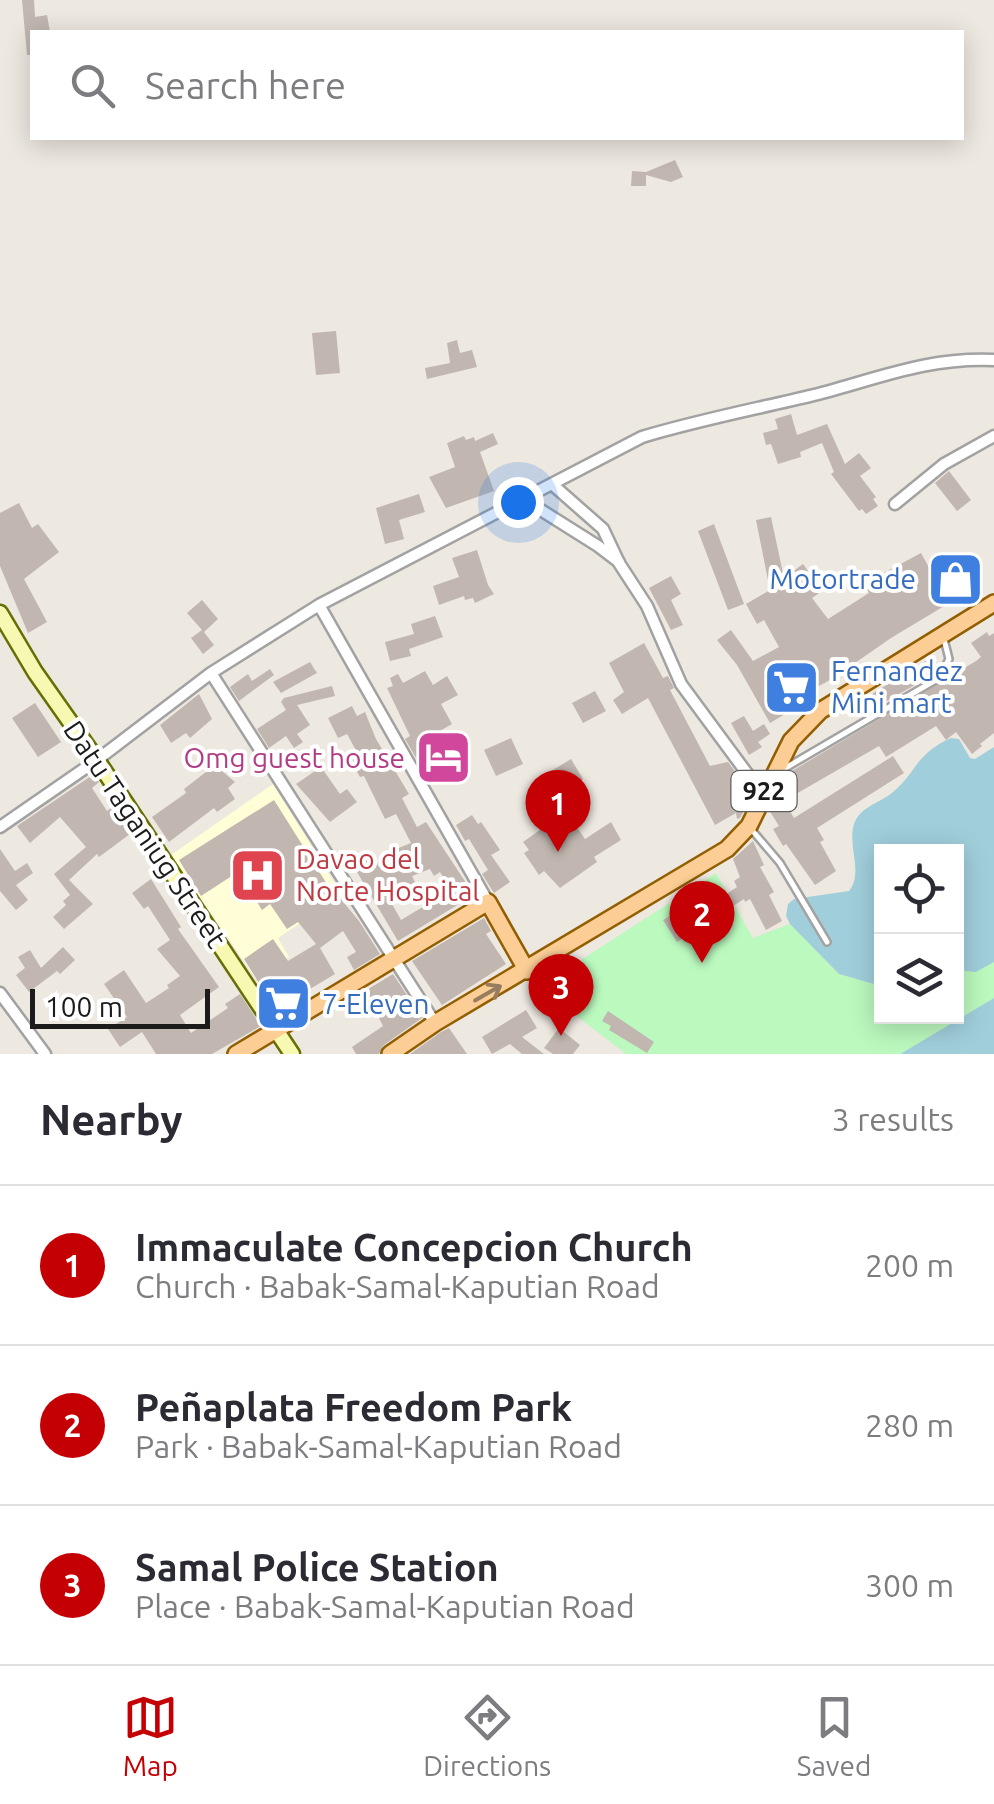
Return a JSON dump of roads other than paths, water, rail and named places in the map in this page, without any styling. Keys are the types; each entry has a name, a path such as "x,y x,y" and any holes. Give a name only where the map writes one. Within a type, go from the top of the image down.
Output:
{"main road":[{"name":"922","path":"390,1054 435,1023 727,849 749,826 792,741 820,711 994,603"},
{"name":"Datu Taganiug Street","path":"0,613 35,672 292,1054"},
{"path":"236,1054 488,902 527,971"}],"street":[{"path":"0,827 97,760 211,673 319,604 642,437 818,394 902,368 970,359 994,360"},
{"path":"895,504 944,464 994,436"},
{"path":"552,485 603,529 647,606 681,684 733,750 762,795"},
{"path":"525,500 619,563"},
{"path":"319,604 488,902"},
{"path":"211,673 435,1023"},
{"path":"0,993 44,1054"}],"lane":[{"path":"771,776 939,678 949,659 943,634"},
{"path":"749,826 800,892 827,942"}],"water":[{"path":"959,739 970,758 975,759 994,747 994,962 976,972 964,971 964,844 874,844 874,984 839,974 790,924 786,916 788,904 794,899 849,891 855,877 855,821 893,792 939,744"},
{"path":"994,998 994,1054 901,1054 951,1024 964,1024 964,1016"}],"place":[{"name":"Motortrade","path":"955,579"},
{"name":"Fernandez Mini mart","path":"792,687"},
{"name":"Omg guest house","path":"444,758"},
{"name":"Immaculate Concepcion Church","path":"558,852"},
{"name":"Davao del Norte Hospital","path":"257,875"},
{"name":"Peñaplata Freedom Park","path":"702,963"},
{"name":"7-Eleven","path":"283,1004"},
{"name":"Samal Police Station","path":"561,1036"}]}
